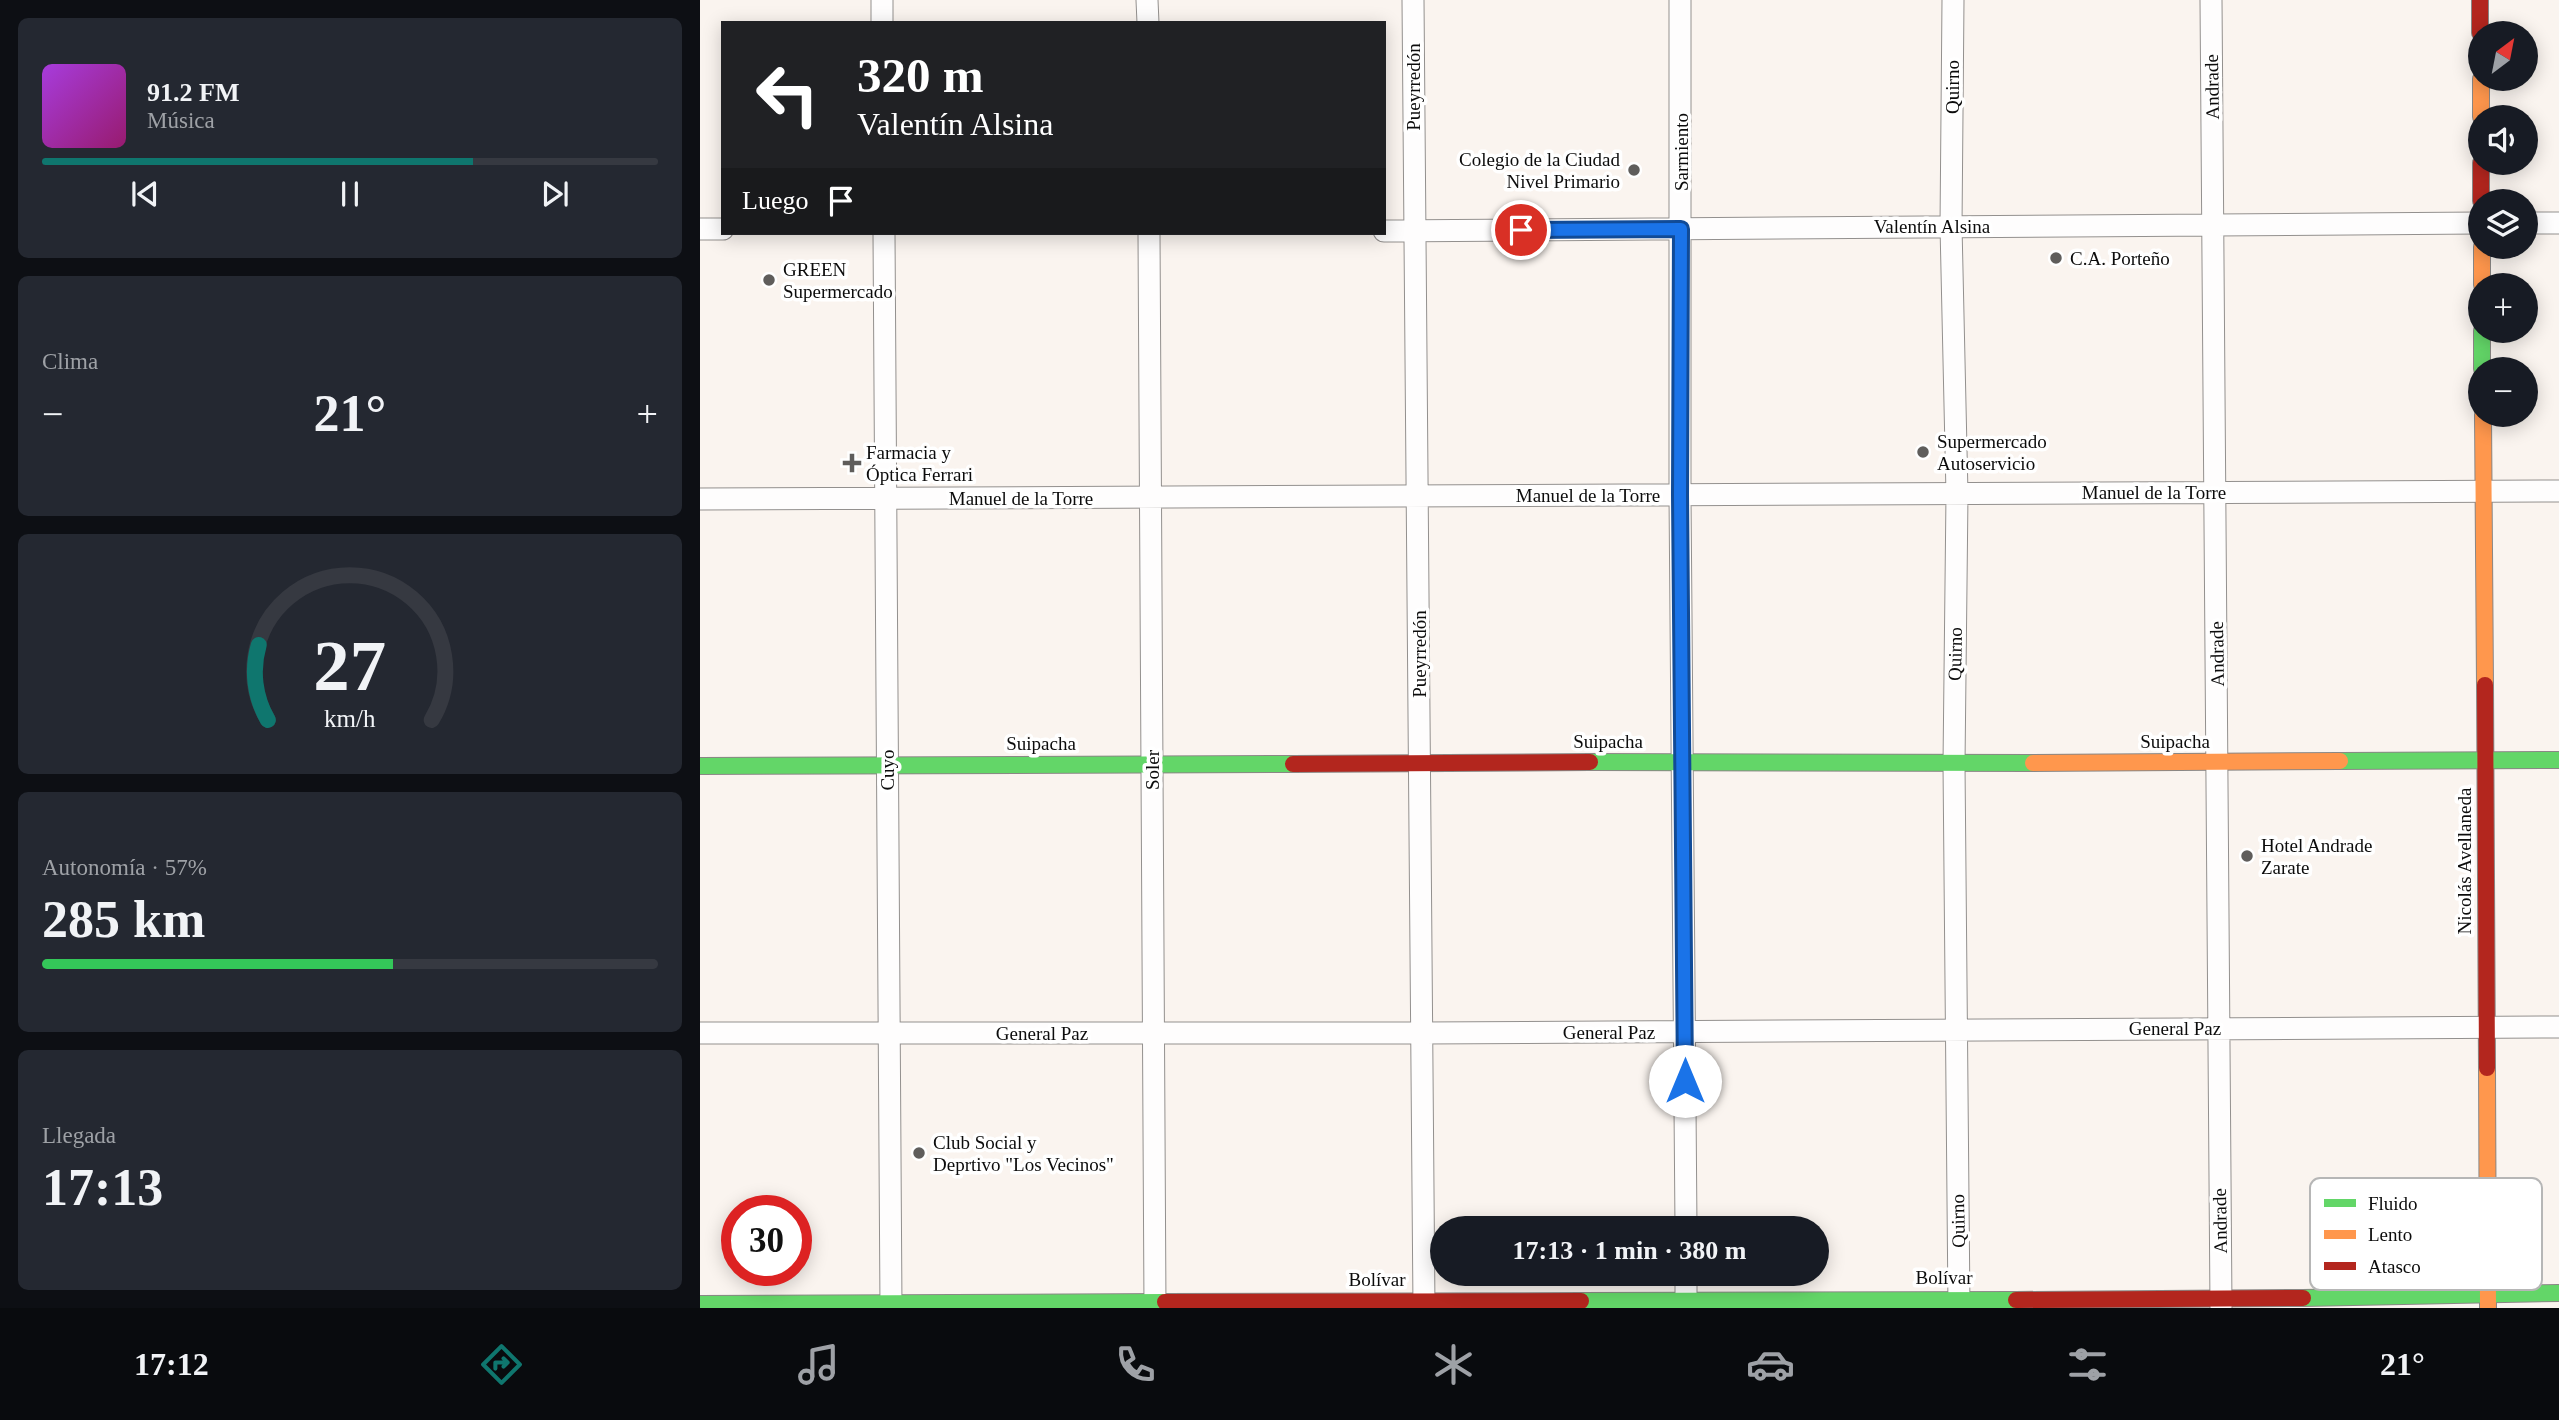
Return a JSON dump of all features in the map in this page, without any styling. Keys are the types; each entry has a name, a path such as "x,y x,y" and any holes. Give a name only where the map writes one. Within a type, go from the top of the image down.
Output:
{"street":[{"path":"882,0 882,21"},
{"path":"1147,0 1148,21"},
{"name":"Pueyrredón","path":"1413,0 1424,1304"},
{"name":"Sarmiento","path":"1680,0 1680,495 1686,1216"},
{"name":"Quirno","path":"1953,0 1951,226 1957,494 1954,764 1959,1303"},
{"name":"Andrade","path":"2211,0 2221,1303"},
{"path":"2480,0 2480,21"},
{"name":"Valentín Alsina","path":"1386,231 2468,223"},
{"path":"2538,223 2559,223"},
{"path":"700,229 721,229"},
{"name":"Cuyo","path":"884,235 891,1306"},
{"name":"Soler","path":"1149,235 1155,1305"},
{"name":"Nicolás Avellaneda","path":"2483,427 2487,1178"},
{"name":"Manuel de la Torre","path":"700,499 2559,491"},
{"name":"Suipacha","path":"700,766 2559,760"},
{"name":"General Paz","path":"700,1032 1153,1033 2559,1027"},
{"name":"Bolívar","path":"700,1304 891,1306 2221,1303 2488,1301 2559,1293"}],"traffic: fast":[{"path":"2482,343 2482,357"},
{"path":"2340,761 2559,760"},
{"path":"1590,762 2033,763"},
{"path":"700,766 1293,764"},
{"path":"2303,1298 2559,1293"},
{"path":"1581,1301 2016,1300"},
{"path":"700,1304 1165,1302"}],"traffic: slow":[{"path":"2481,91 2481,105"},
{"path":"2482,259 2482,273"},
{"path":"2483,427 2485,685"},
{"path":"2033,763 2340,761"},
{"path":"2487,1068 2487,1178"},
{"path":"2488,1290 2488,1308"}],"traffic: jam":[{"path":"2480,0 2480,21"},
{"path":"2481,175 2481,189"},
{"path":"2485,685 2487,1068"},
{"path":"1293,764 1590,762"},
{"path":"2016,1300 2303,1298"},
{"path":"1165,1302 1581,1301"}],"place":[{"name":"Colegio de la Ciudad Nivel Primario","path":"1634,170"},
{"name":"C.A. Porteño","path":"2056,258"},
{"name":"GREEN Supermercado","path":"769,280"},
{"name":"Supermercado Autoservicio","path":"1923,452"},
{"name":"Farmacia y Óptica Ferrari","path":"852,463"},
{"name":"Hotel Andrade Zarate","path":"2247,856"},
{"name":"Club Social y Deprtivo \"Los Vecinos\"","path":"919,1153"}],"route":[{"path":"1521,230 1681,229 1680,495 1685,1081"}]}
